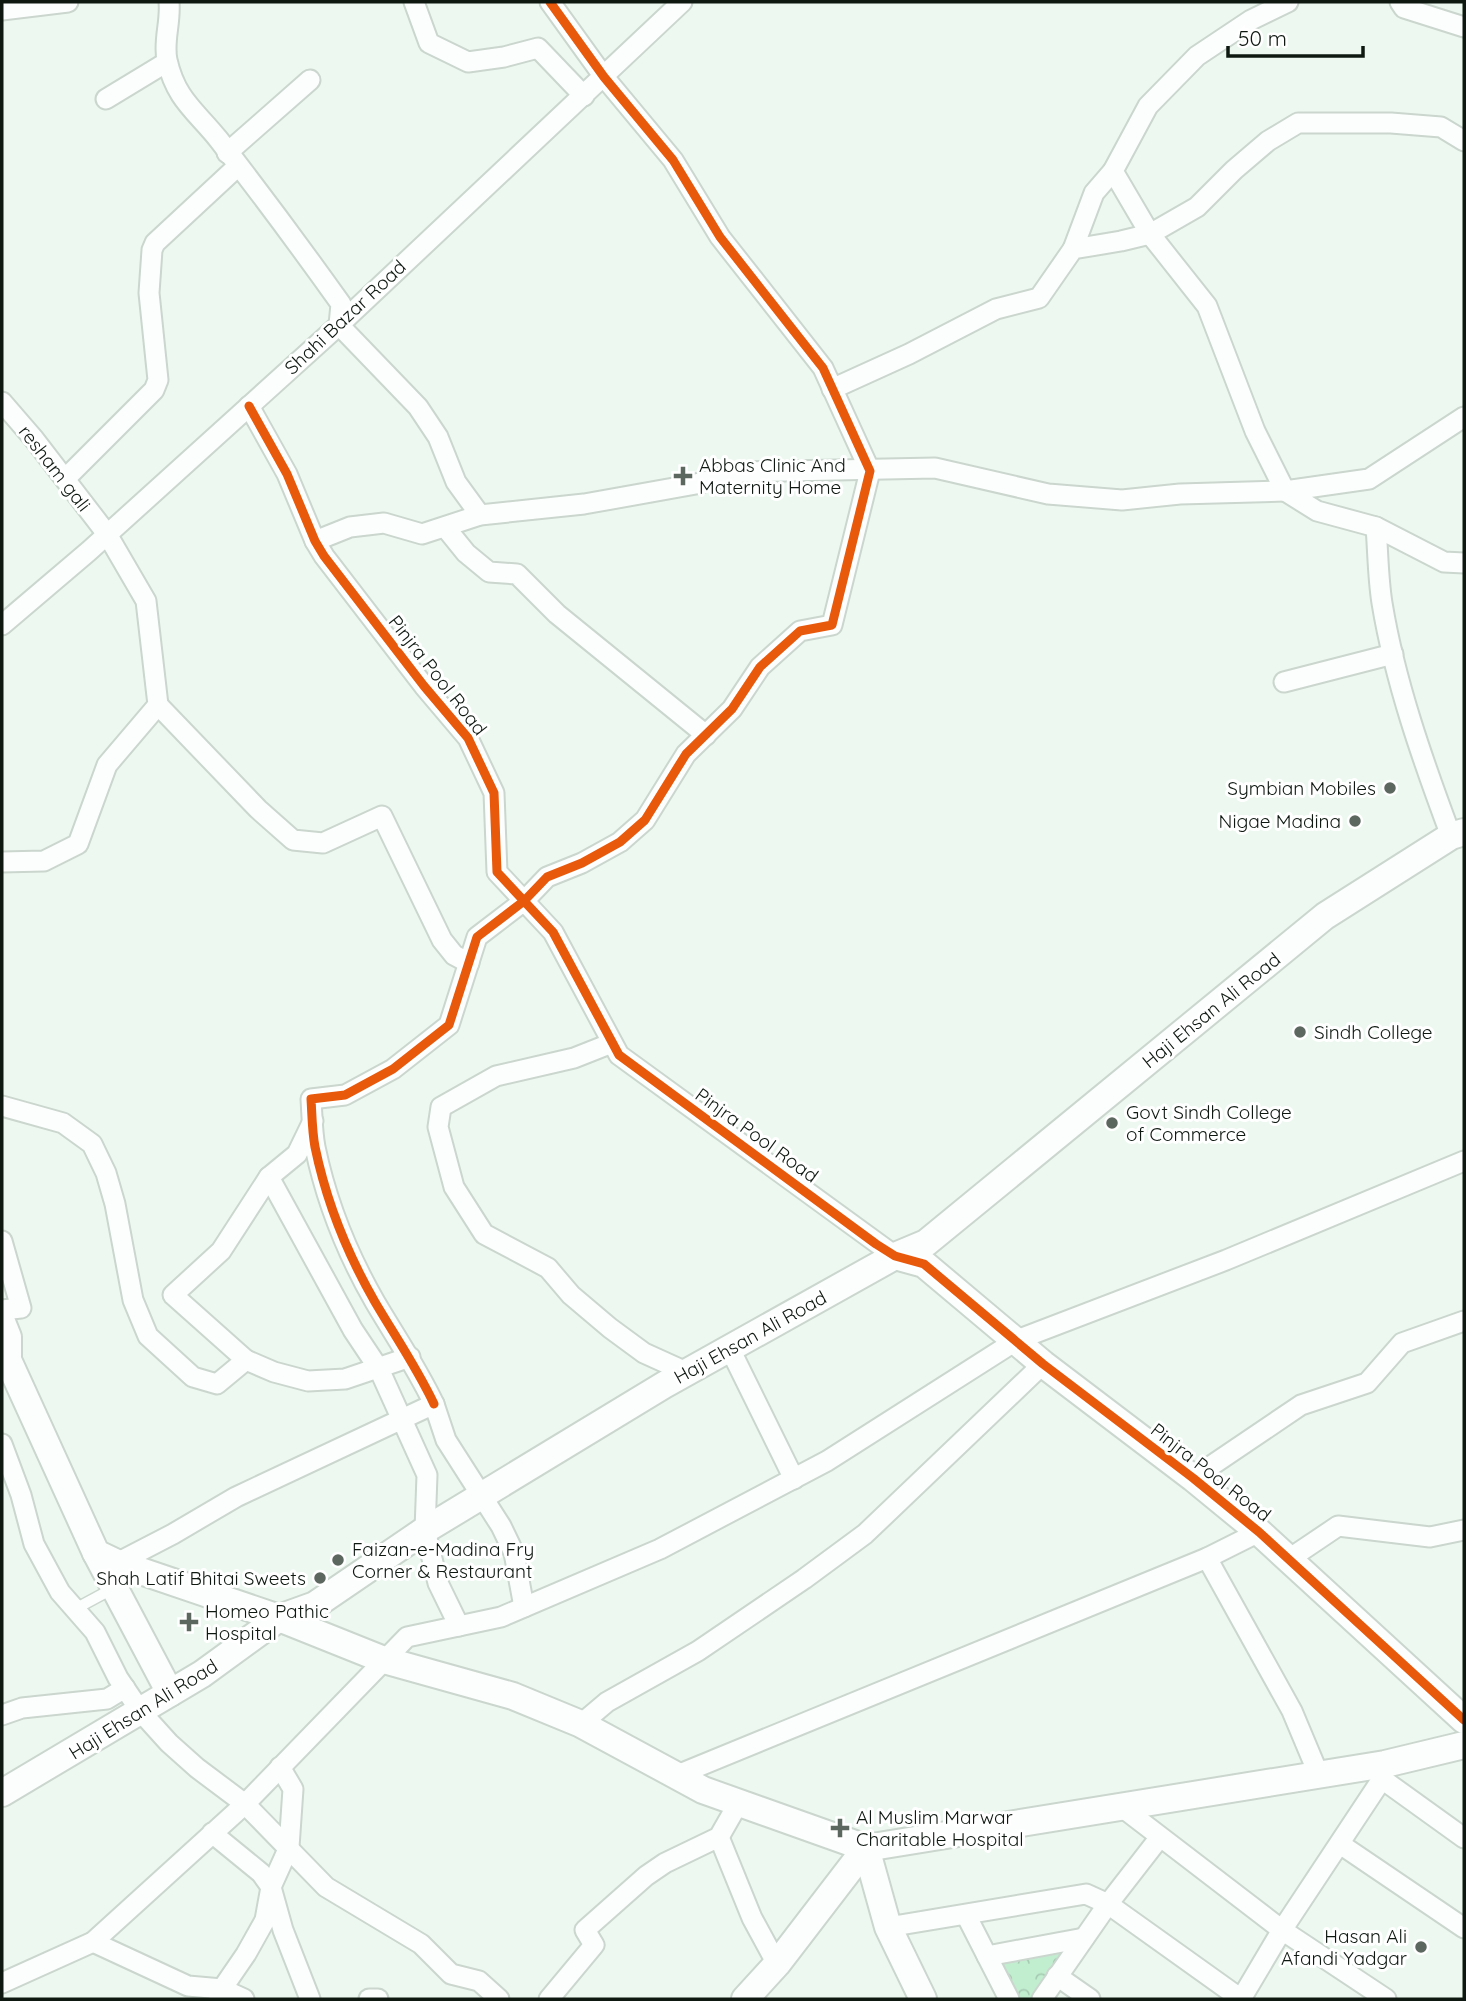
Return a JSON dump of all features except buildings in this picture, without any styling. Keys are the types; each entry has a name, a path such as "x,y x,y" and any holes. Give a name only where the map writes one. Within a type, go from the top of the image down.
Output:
{"street":[{"path":"2,10 68,2"},
{"path":"169,2 165,46 167,62 183,102 219,139 289,230 341,304 338,325 418,407 438,437 456,482 480,516"},
{"path":"414,2 429,43 468,62 504,57 538,48 584,96"},
{"path":"524,1607 513,1552 501,1527 446,1440 434,1404 410,1357 374,1300 346,1243 315,1145 311,1099 345,1095 393,1069 449,1025 477,937 524,901 547,877 582,863 620,842 645,820 687,754 732,709 760,667 800,631 832,625 870,471 823,368 720,237 673,160 604,77 551,2"},
{"path":"832,389 909,355 996,309 1039,298 1073,249 1094,193 1113,171 1148,106 1197,56 1251,20 1288,2"},
{"path":"1400,2 1404,8 1464,27"},
{"name":"Shahi Bazar Road","path":"2,625 338,325 584,96 678,3"},
{"path":"106,99 167,62"},
{"path":"65,479 154,390 158,380 149,293 152,250 155,243 310,80"},
{"path":"1073,249 1150,234 1198,207 1234,170 1268,141 1298,123 1391,123 1441,127 1464,141"},
{"path":"1113,171 1150,234 1207,306 1255,431 1285,491 1317,511 1376,527 1444,562 1464,564"},
{"name":"Pinjra Pool Road","path":"249,405 288,474 315,541 324,556 424,686 468,738 494,793 497,872 553,932 619,1055 895,1256 924,1264 1043,1364 1193,1478 1259,1532 1464,1720"},
{"name":"resham gali","path":"6,415 65,479 107,534 146,601 158,705"},
{"path":"315,541 351,527 384,523 422,534 480,516 583,503 696,484 741,472 936,468 1048,494 1122,500 1180,494 1285,491 1369,479 1464,417"},
{"path":"445,527 466,553 489,572 517,574 557,614 706,735"},
{"path":"1376,527 1382,601 1393,654 1427,769 1458,834"},
{"path":"1284,682 1393,654"},
{"path":"2,862 44,861 78,844 107,765 158,705 258,809 293,840 323,843 382,816 442,940 454,955 469,963"},
{"name":"Haji Ehsan Ali Road","path":"2,1793 202,1675 279,1618 315,1605 425,1530 686,1372 895,1256 926,1243 1325,916 1458,834"},
{"path":"612,1043 574,1058 496,1076 441,1107 438,1127 454,1187 484,1234 548,1268 571,1295 610,1328 644,1353 686,1372"},
{"path":"2,1106 63,1123 92,1144 106,1173 115,1204 133,1300 148,1336 193,1377 217,1384 246,1360"},
{"path":"313,1121 297,1154 269,1177 221,1251 173,1295 246,1360 274,1372 308,1381 345,1379 410,1357"},
{"path":"2,1983 93,1942 245,1804 407,1637 501,1617 660,1549 827,1461 1017,1340 1226,1260 1464,1161"},
{"path":"269,1177 353,1330 379,1369 427,1475 425,1530 438,1583 459,1626"},
{"path":"2,1241 21,1308 2,1310"},
{"path":"1193,1478 1301,1405 1367,1382 1402,1343 1464,1321"},
{"path":"2,1322 8,1336 8,1360 170,1693"},
{"path":"729,1347 794,1479"},
{"path":"581,1724 607,1702 698,1651 865,1534 1043,1364"},
{"path":"109,1568 236,1497 434,1404"},
{"path":"2,1444 21,1495 34,1544 60,1592 94,1632 141,1712 169,1743 245,1804 326,1886 421,1944 451,1974 479,1981 499,1999"},
{"path":"1289,1559 1338,1526 1430,1537 1464,1530"},
{"path":"675,1776 1207,1558 1259,1532"},
{"path":"1207,1558 1292,1711 1318,1773"},
{"path":"109,1568 279,1618 384,1660 513,1696 581,1724 703,1790 866,1848 1123,1808 1318,1773 1383,1771 1464,1745"},
{"path":"2,1715 22,1708 107,1699 125,1688"},
{"path":"100,1700 114,1728"},
{"path":"220,1994 265,1920 271,1887 289,1847 293,1789 280,1767"},
{"path":"1383,1771 1464,1838"},
{"path":"888,1927 1086,1894 1108,1905 1241,1999 1383,1771"},
{"path":"549,1999 594,1945 585,1930 646,1876 665,1863 719,1837 739,1802"},
{"path":"1123,1808 1282,1930 1386,1999"},
{"path":"212,1833 261,1873 271,1887 283,1930 310,1999"},
{"path":"719,1837 752,1918 777,1964"},
{"path":"1042,1999 1160,1837"},
{"path":"1340,1844 1464,1928"},
{"path":"866,1848 888,1927 923,1999"},
{"path":"745,1999 777,1964 866,1848"},
{"path":"966,1915 1009,1999"},
{"path":"987,1956 1084,1938"},
{"path":"93,1942 188,1986 244,1999"},
{"path":"1057,1976 1090,1999"},
{"path":"369,1999 378,1999"}],"lane":[{"path":"75,1609 109,1568"}],"green space":[{"path":"1084,1938 1042,1999 1009,1999 987,1956"}],"cycle path":[{"path":"434,1404 365,1284 339,1227 315,1147 311,1099 345,1095 393,1069 449,1025 477,937 524,901 547,877 582,863 620,842 645,820 686,754 732,709 760,667 800,631 832,625 870,471 823,368 720,237 673,160 604,77 550,2"},
{"path":"249,406 287,474 324,556 424,686 468,738 494,793 497,872 553,932 619,1055 876,1244 895,1256 924,1264 1043,1364 1193,1478 1259,1532 1464,1720"}],"place":[{"name":"Abbas Clinic And Maternity Home","path":"683,476"},
{"name":"Symbian Mobiles","path":"1390,788"},
{"name":"Nigae Madina","path":"1355,821"},
{"name":"Sindh College","path":"1300,1032"},
{"name":"Govt Sindh College of Commerce","path":"1112,1123"},
{"name":"Faizan-e-Madina Fry Corner & Restaurant","path":"338,1560"},
{"name":"Shah Latif Bhitai Sweets","path":"320,1578"},
{"name":"Homeo Pathic Hospital","path":"189,1622"},
{"name":"Al Muslim Marwar Charitable Hospital","path":"840,1828"},
{"name":"Hasan Ali Afandi Yadgar","path":"1421,1947"}]}
